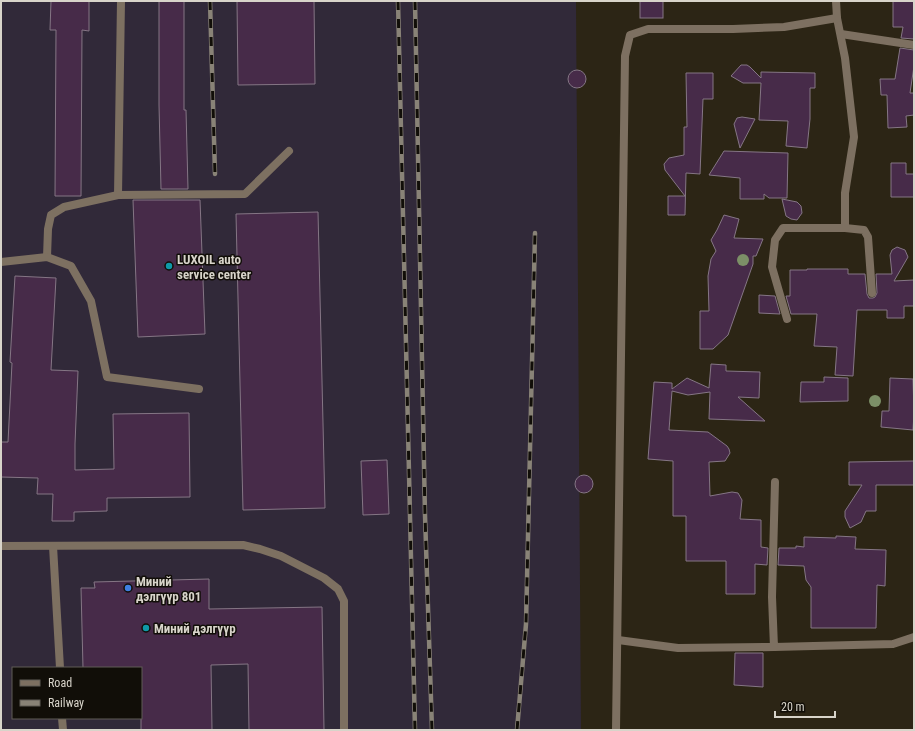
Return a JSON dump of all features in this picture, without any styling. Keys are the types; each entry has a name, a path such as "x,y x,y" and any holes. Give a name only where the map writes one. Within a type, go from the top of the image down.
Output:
{"street":[{"path":"118,195 121,1"},
{"path":"836,1 837,18 845,58 854,137 845,193 845,228"},
{"path":"616,730 625,56 630,35 648,29 733,29 784,27 837,18"},
{"path":"841,34 914,45"},
{"path":"47,257 48,229 51,215 64,207 118,195 245,194 289,152"},
{"path":"787,319 772,267 775,240 783,228 845,228 864,230 868,237 872,293"},
{"path":"1,262 47,257 71,266 91,301 107,377 199,389"},
{"path":"774,646 772,597 775,482"},
{"path":"1,546 244,545 281,556 324,578 338,589 344,601 344,730"},
{"path":"53,546 60,667"},
{"path":"618,640 678,648 893,644 914,637"},
{"path":"62,719 63,730"}],"shaded area":[{"path":"1,1 576,1 581,730 1,730"}],"building":[{"path":"51,1 89,1 89,31 82,30 81,196 55,196 56,30 50,30"},
{"path":"159,1 184,1 184,110 186,110 188,189 161,189"},
{"path":"237,1 314,1 315,84 238,85"},
{"path":"640,1 663,1 663,18 640,18"},
{"path":"893,1 914,1 914,39 901,38 903,27 893,27"},
{"path":"900,48 914,50 914,66 910,93 914,93 914,115 906,116 907,127 888,128 887,95 881,95 880,79 895,79"},
{"path":"741,65 747,65 761,78 761,72 815,73 815,88 810,88 810,119 807,148 786,146 788,121 759,120 761,83 743,83 731,76"},
{"path":"577,70 583,73 586,79 583,85 577,88 571,85 568,79 571,73"},
{"path":"686,73 713,73 713,99 703,99 700,174 686,173 685,215 668,215 668,196 685,196 665,170 664,164 669,158 684,155 684,127 687,127"},
{"path":"742,117 755,119 740,148 734,124 737,118"},
{"path":"724,151 788,153 787,198 769,198 764,194 764,199 740,199 740,178 709,175"},
{"path":"891,163 906,163 906,174 914,174 914,197 891,197"},
{"path":"782,199 797,202 801,206 802,213 797,220 786,216"},
{"name":"LUXOIL auto service center","path":"133,200 200,200 205,334 138,337"},
{"path":"318,212 325,508 243,510 236,214"},
{"path":"724,215 739,219 734,238 763,239 756,256 753,256 753,264 728,335 713,349 700,349 700,311 709,311 708,276 711,259 716,251 711,240"},
{"path":"897,247 905,250 908,257 894,281 914,280 914,306 904,306 904,318 887,318 887,310 857,310 853,376 835,375 837,347 814,346 817,314 791,314 786,296 790,296 790,270 848,269 848,274 865,274 867,294 869,298 873,298 877,293 876,274 892,274 890,255 892,250"},
{"path":"15,276 56,278 51,370 78,371 75,470 114,469 113,414 189,413 190,497 107,498 107,511 74,512 74,521 52,521 53,494 37,494 38,478 1,477 1,442 8,442 12,363 10,362"},
{"path":"759,295 775,296 780,314 759,313"},
{"path":"711,364 726,365 726,371 760,372 759,398 738,397 765,421 709,419 710,392 688,395 672,391 669,430 708,432 729,449 730,453 725,461 709,462 710,496 732,492 738,493 742,500 740,519 761,520 761,547 768,548 767,565 755,564 755,594 726,594 726,561 686,561 686,516 673,516 673,461 648,459 654,382 672,383 672,389 687,378 709,388"},
{"path":"824,377 848,378 848,401 800,402 801,382 824,382"},
{"path":"890,378 913,379 913,430 881,427 882,411 889,411"},
{"path":"387,460 389,514 363,515 361,461"},
{"path":"914,461 914,485 876,485 876,511 866,511 861,522 850,528 845,517 845,511 862,485 849,485 849,462"},
{"path":"584,475 590,478 593,484 590,490 584,493 578,490 575,484 578,478"},
{"path":"836,536 856,537 855,549 886,550 885,586 877,585 876,628 811,628 811,587 806,580 804,566 778,565 779,548 796,548 796,546 804,547 804,537 836,538"},
{"path":"209,579 209,609 322,607 324,730 249,730 248,664 211,665 212,730 141,730 142,667 83,667 81,588 95,588 94,582"},
{"path":"735,653 763,653 763,687 734,685"}],"railway":[{"path":"210,1 215,174"},
{"path":"398,1 415,730"},
{"path":"415,1 425,515 432,730"},
{"path":"517,730 526,624 535,233"}],"place":[{"name":"LUXOIL auto service center","path":"169,266"},
{"name":"Миний дэлгүүр 801","path":"128,588"},
{"name":"Миний дэлгүүр","path":"146,628"}]}
